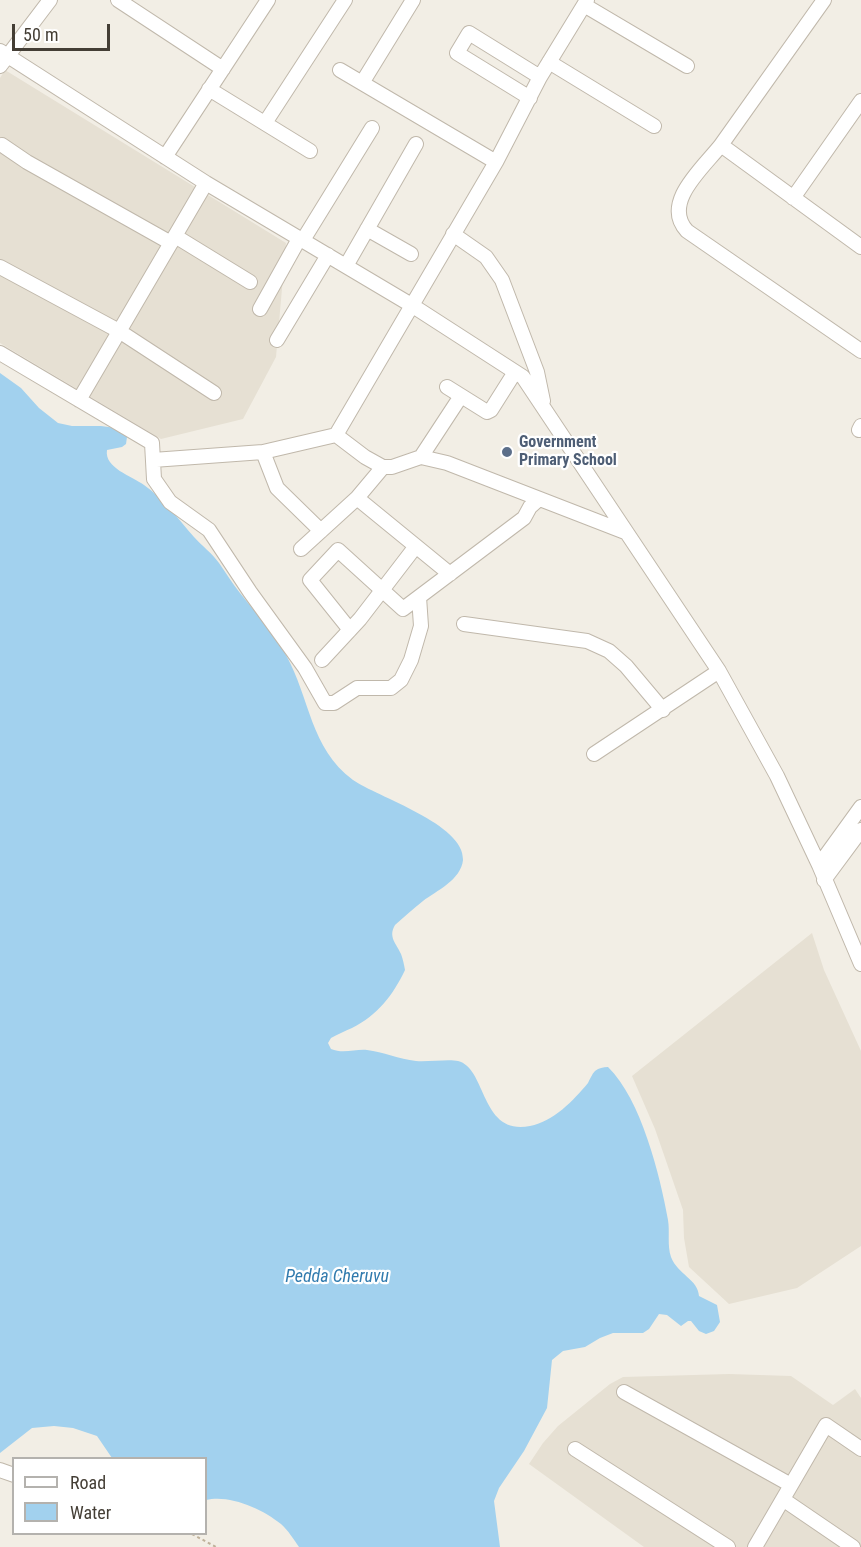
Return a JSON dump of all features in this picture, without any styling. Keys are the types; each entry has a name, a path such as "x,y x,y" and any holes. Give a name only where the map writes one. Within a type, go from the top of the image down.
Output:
{"street":[{"path":"50,0 2,57 206,183 413,306 523,377 718,671 777,776 819,865 861,964"},
{"path":"118,0 223,69"},
{"path":"165,157 268,0"},
{"path":"265,123 345,0"},
{"path":"362,83 413,0"},
{"path":"824,0 721,145 681,196 678,211 680,224 687,231 861,351"},
{"path":"153,460 263,452 336,435 496,162 540,77 585,3 687,66"},
{"path":"530,98 457,53 469,33 540,77"},
{"path":"549,62 654,126"},
{"path":"340,70 496,162"},
{"path":"210,89 310,151"},
{"path":"793,198 861,101"},
{"path":"260,309 301,239 372,128"},
{"path":"346,266 416,144"},
{"path":"2,145 27,162 250,282"},
{"path":"721,145 861,247"},
{"path":"79,400 206,183"},
{"path":"367,229 411,254"},
{"path":"453,234 486,257 502,280 537,372 545,410"},
{"path":"278,340 328,255"},
{"path":"0,267 119,332 214,393"},
{"path":"0,353 152,443 154,478 170,502 209,530 305,668 326,703 334,703 357,688 391,688 401,680 411,660 421,626 419,597"},
{"path":"447,387 488,412 515,372"},
{"path":"421,457 461,396"},
{"path":"336,435 365,457 383,467 392,468 421,457 447,463 625,532"},
{"path":"263,452 277,488 321,531"},
{"path":"301,549 357,498 383,467"},
{"path":"357,498 450,574"},
{"path":"350,630 310,580 338,550 403,609 524,518 530,507 539,499"},
{"path":"322,660 350,630 416,546"},
{"path":"464,624 587,641 609,651 626,666 663,710"},
{"path":"594,754 663,710 718,671"},
{"path":"819,865 861,807"},
{"path":"824,880 861,830"},
{"path":"624,1392 791,1485"},
{"path":"755,1547 826,1425 861,1449"},
{"path":"576,1449 728,1547"},
{"path":"784,1500 853,1547"}],"path":[{"path":"195,1535 216,1547"}],"shaded area":[{"path":"5,70 286,243 276,357 243,419 161,439 0,343 0,78"},
{"path":"812,933 824,970 861,1051 861,1246 797,1288 729,1304 689,1267 684,1238 683,1210 655,1129 632,1076"},
{"path":"729,1374 791,1376 833,1405 855,1389 861,1398 861,1547 644,1547 529,1464 558,1426 610,1384 623,1377"}],"water":[{"name":"Pedda Cheruvu","path":"0,373 21,388 39,408 58,423 116,428 127,437 126,444 122,447 107,450 110,462 151,491 216,559 286,655 319,738 339,767 365,787 435,823 460,847 463,860 458,873 393,929 393,937 405,970 395,988 370,1017 331,1038 328,1043 331,1049 367,1050 416,1061 458,1061 467,1066 474,1076 493,1112 502,1121 514,1126 530,1126 555,1115 582,1090 595,1071 608,1067 630,1098 654,1160 669,1225 671,1257 678,1268 695,1285 699,1296 717,1305 720,1322 714,1331 706,1334 699,1331 691,1321 681,1326 667,1315 659,1314 649,1329 643,1333 613,1333 585,1347 563,1351 552,1360 547,1408 524,1451 499,1488 494,1501 500,1547 299,1547 281,1524 265,1513 235,1501 207,1500 207,1457 111,1457 97,1436 73,1428 54,1426 32,1428 0,1453"}],"place":[{"name":"Government Primary School","path":"507,452"}]}
